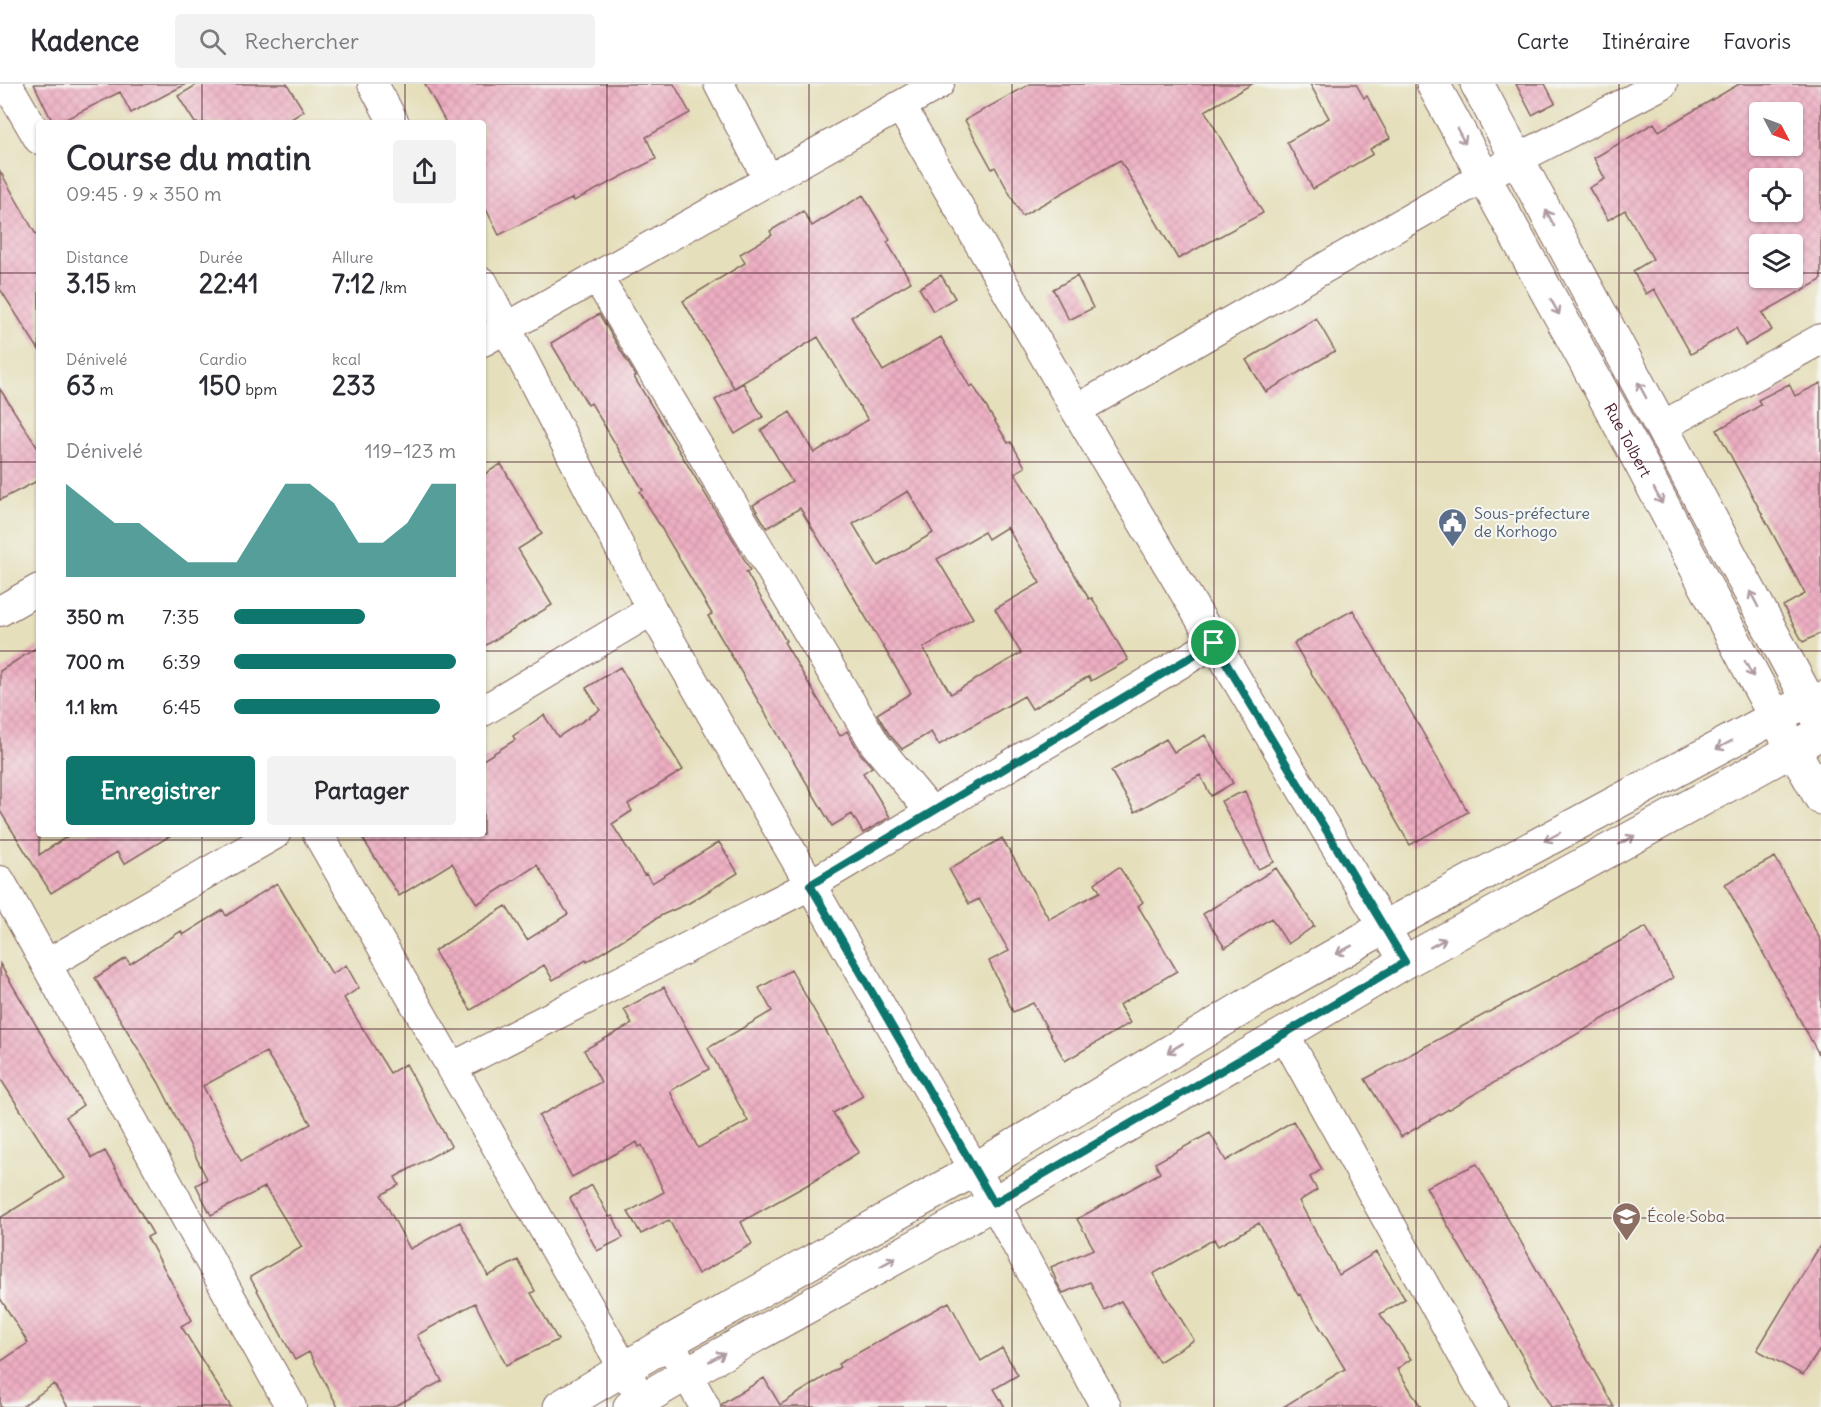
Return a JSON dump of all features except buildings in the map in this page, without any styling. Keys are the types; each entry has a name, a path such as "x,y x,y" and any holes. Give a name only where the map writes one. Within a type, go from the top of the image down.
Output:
{"street":[{"path":"7,84 36,134"},
{"path":"373,84 392,120"},
{"path":"719,84 769,181"},
{"path":"495,334 939,84"},
{"name":"Rue Tolbert","path":"1433,84 1625,435 1775,717 1808,740 1821,798"},
{"path":"560,1407 669,1342 974,1170 1261,997 1383,928 1775,717 1817,708 1661,427 1478,84"},
{"path":"1076,410 1483,177 1662,84"},
{"path":"901,106 1076,410 1405,962"},
{"path":"597,277 875,744 931,812"},
{"path":"486,296 495,334 994,1203 1106,1407"},
{"path":"1661,427 1821,339"},
{"path":"0,611 36,591"},
{"path":"486,709 652,610"},
{"path":"451,1068 810,885 1214,643"},
{"path":"320,837 622,1369 636,1403 994,1203 1405,962 1808,740"},
{"path":"47,964 270,837"},
{"path":"0,881 291,1407"},
{"path":"1284,1034 1492,1407"},
{"path":"669,1342 705,1407"}],"place":[{"name":"Sous-préfecture de Korhogo","path":"1453,548"},
{"name":"École Soba","path":"1626,1242"}],"route":[{"path":"1214,643 1405,962 994,1203 810,885 1214,643"}]}
